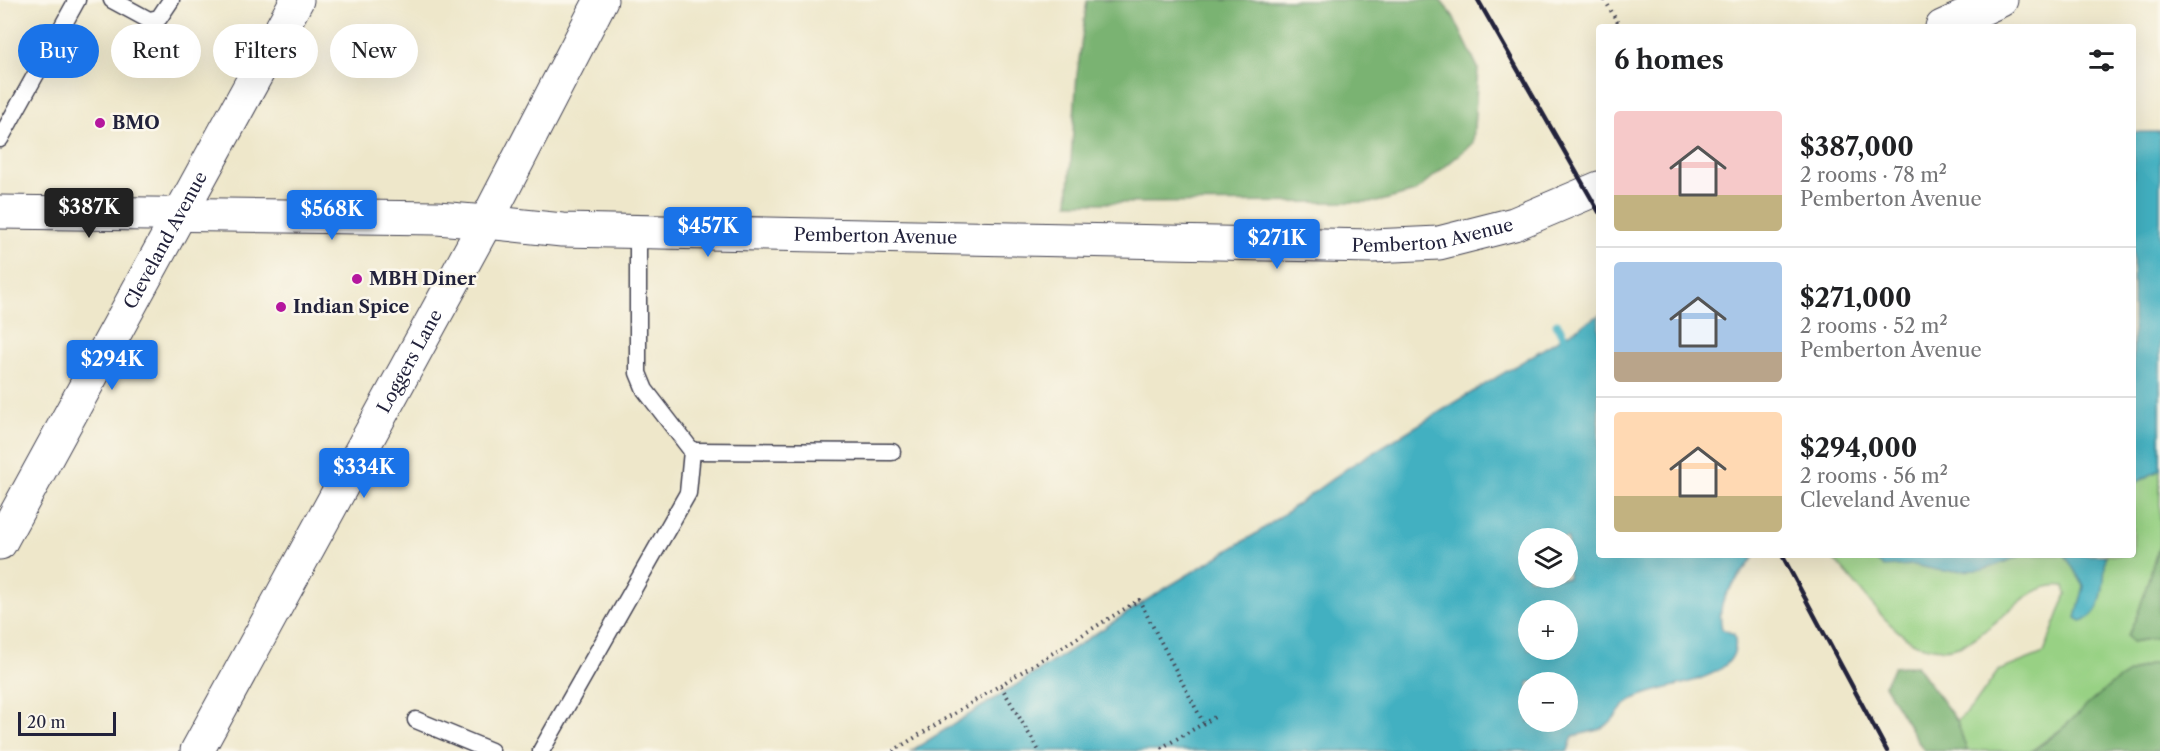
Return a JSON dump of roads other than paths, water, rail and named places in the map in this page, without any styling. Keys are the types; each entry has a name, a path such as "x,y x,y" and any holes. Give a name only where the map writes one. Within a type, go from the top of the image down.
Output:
{"street":[{"name":"Cleveland Avenue","path":"0,543 297,0"},
{"name":"Loggers Lane","path":"197,751 486,222 601,0"},
{"path":"1949,24 2001,0"},
{"name":"Pemberton Avenue","path":"0,212 425,218 562,230 1372,246 1439,243 1514,224 1596,189"}],"lane":[{"path":"0,139 77,0"},
{"path":"112,0 149,20 159,18 171,0"},
{"path":"541,751 688,493 692,451 645,390 638,373 638,231"},
{"path":"692,451 892,452"},
{"path":"416,720 491,751"}],"water":[{"path":"2136,132 2160,132 2160,470 2136,482"},
{"path":"1596,317 1596,558 1753,558 1730,589 1722,607 1720,617 1722,629 1734,634 1735,650 1727,663 1697,680 1643,695 1630,701 1604,727 1573,736 1568,751 911,751 1156,594 1257,533 1349,467"},
{"path":"1874,558 2015,558 1983,570 1942,571 1914,565 1884,567"},
{"path":"2067,558 2106,558 2100,603 2089,617 2081,621 2076,618 2084,586"}],"waterway":[{"path":"1557,324 1563,336"}],"railway":[{"path":"1478,0 1596,207"},
{"path":"1784,558 1887,751"}],"place":[{"name":"BMO","path":"100,123"},
{"name":"MBH Diner","path":"357,279"},
{"name":"Indian Spice","path":"281,307"}]}
